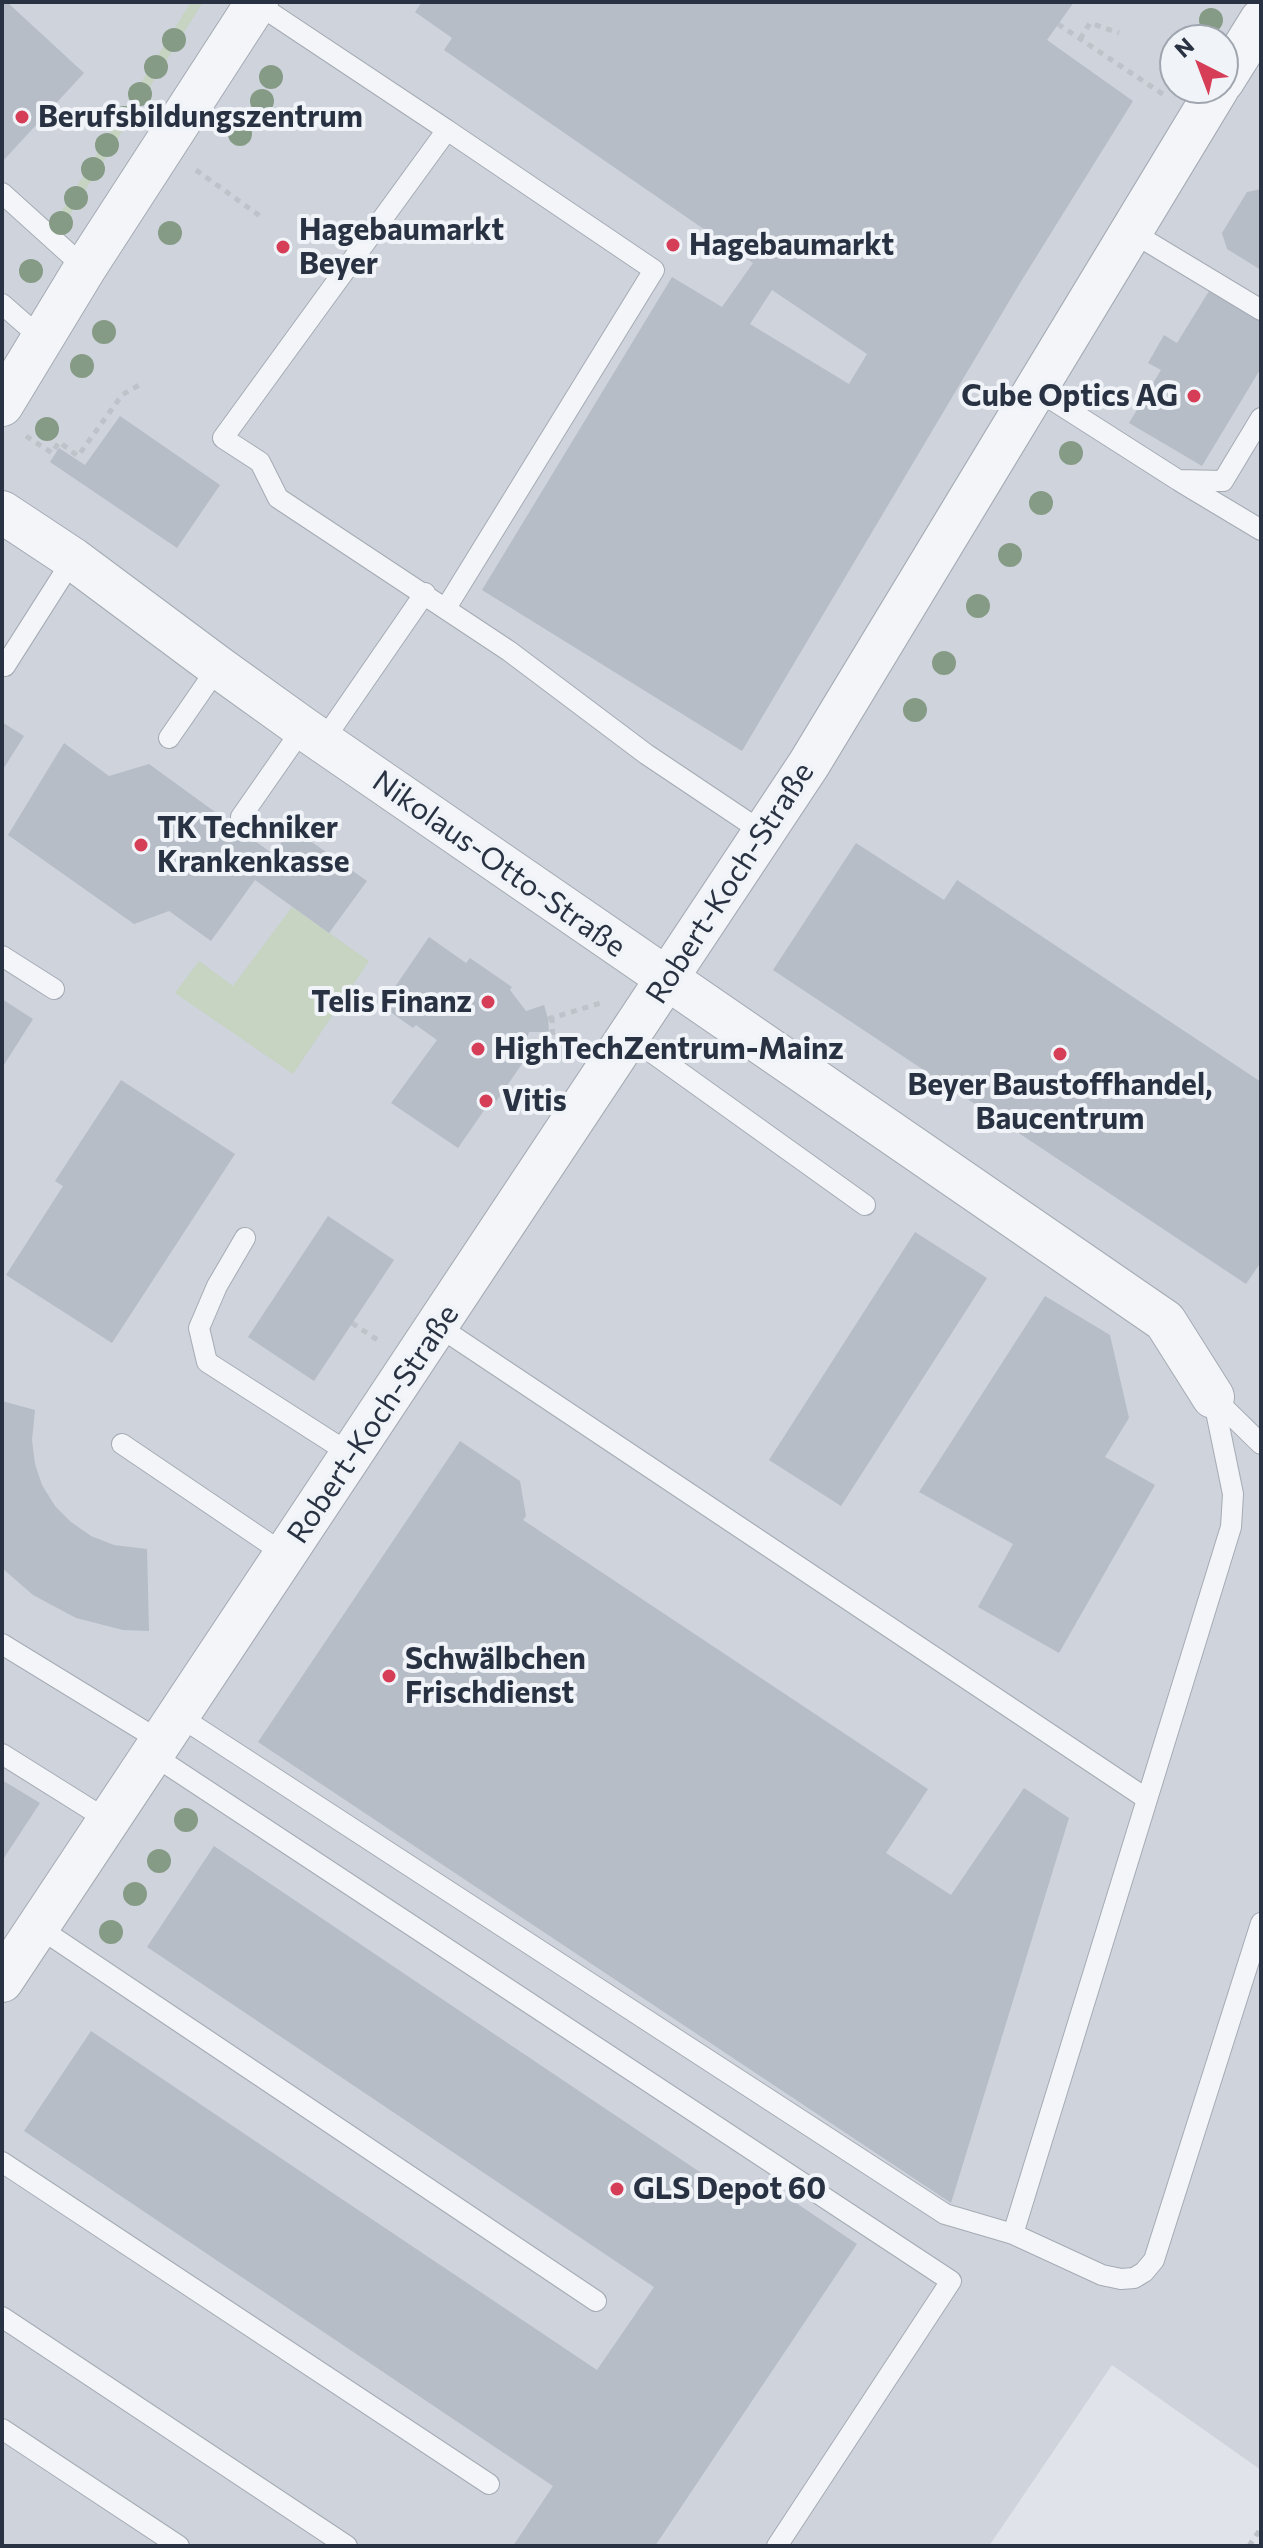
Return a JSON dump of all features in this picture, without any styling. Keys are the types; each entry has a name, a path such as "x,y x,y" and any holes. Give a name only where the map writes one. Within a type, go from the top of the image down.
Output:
{"street":[{"path":"14,420 42,339 256,3"},
{"path":"1239,55 1261,20"},
{"name":"Robert-Koch-Straße","path":"4,1973 38,1927 286,1555 817,751 1208,104"},
{"name":"Nikolaus-Otto-Straße","path":"2,512 73,559 218,667 666,980 1165,1321 1213,1397"}],"lane":[{"path":"256,3 654,270 446,608"},
{"path":"447,130 223,438 260,462 278,498 425,593 509,651 646,754 764,833"},
{"path":"2,193 85,268"},
{"path":"1130,231 1261,310"},
{"path":"2,304 42,339"},
{"path":"1037,390 1261,530"},
{"path":"1178,480 1223,481 1261,418"},
{"path":"5,666 73,559"},
{"path":"241,817 313,734 425,593"},
{"path":"169,738 218,667"},
{"path":"2,956 54,989"},
{"path":"629,1036 865,1205"},
{"path":"245,1238 217,1286 199,1328 207,1362 352,1455"},
{"path":"438,1326 1147,1799"},
{"path":"1213,1397 1261,1444"},
{"path":"1013,2234 1231,1527 1233,1494 1213,1397"},
{"path":"122,1444 286,1555"},
{"path":"2,1644 164,1738 945,2214 1013,2234 1080,2266 1121,2279 1134,2278 1154,2260 1261,1923"},
{"path":"164,1738 951,2281 777,2546"},
{"path":"2,1754 109,1821"},
{"path":"38,1927 596,2301"},
{"path":"2,2162 489,2484"},
{"path":"2,2317 347,2546"},
{"path":"2,2429 179,2546"}],"path":[{"path":"1080,39 1090,23 1119,33"},
{"path":"1058,24 1159,91"},
{"path":"188,164 260,216"},
{"path":"14,420 52,453 59,442 78,456 122,395 141,384"},
{"path":"574,1065 553,1051 550,1018 602,1003"},
{"path":"352,1323 387,1346"},
{"path":"1249,2546 1261,2528"}],"shaded area":[{"path":"2,2 1261,2 1261,2470 1112,2365 989,2546 2,2546"}],"green space":[{"path":"191,2 203,2 61,229 53,225"},
{"path":"292,907 369,961 293,1074 175,993 199,961 233,986"}],"building":[{"name":"Berufsbildungszentrum","path":"2,2 7,2 84,73 2,162"},
{"path":"422,2 1074,2 1047,40 1133,101 1020,283 742,751 482,590 672,277 722,307 753,263 444,50 452,38 415,12","holes":["772,290 867,354 849,384 750,324"]},
{"path":"1261,189 1261,270 1227,249 1222,233 1247,192"},
{"name":"Cube Optics AG","path":"1209,291 1261,322 1261,368 1202,466 1129,423 1161,370 1148,363 1164,335 1177,343"},
{"path":"120,416 220,485 177,548 50,462 59,448 85,465"},
{"path":"2,722 24,736 2,771"},
{"name":"TK Techniker Krankenkasse","path":"64,743 109,776 149,764 273,854 292,828 367,881 329,933 255,880 211,941 169,911 134,924 8,835"},
{"name":"Beyer Baustoffhandel, Baucentrum","path":"856,843 944,900 957,880 1261,1082 1261,1262 1246,1284 773,970"},
{"name":"HighTechZentrum-Mainz","path":"429,937 466,963 470,958 512,987 510,990 526,1011 544,1005 548,1019 549,1032 529,1032 522,1055 526,1058 491,1109 487,1106 458,1148 391,1103 437,1040 416,1025 413,1028 382,1006"},
{"path":"2,999 33,1019 2,1068"},
{"path":"121,1080 235,1154 112,1343 6,1275 63,1186 55,1181"},
{"path":"328,1216 394,1260 314,1381 248,1337"},
{"path":"915,1232 987,1278 841,1506 769,1460"},
{"path":"1045,1296 1110,1335 1129,1418 1105,1457 1155,1485 1059,1653 978,1607 1013,1544 919,1492"},
{"path":"2,1401 35,1410 32,1440 35,1464 42,1485 55,1506 91,1536 114,1545 147,1549 149,1631 123,1630 76,1618 33,1595 2,1568"},
{"path":"460,1441 520,1481 526,1516 523,1520 928,1789 886,1853 951,1895 1024,1788 1069,1818 951,2203 258,1742"},
{"path":"2,1780 40,1803 2,1861"},
{"name":"GLS Depot 60","path":"214,1846 743,2201 759,2178 857,2244 655,2546 513,2546 553,2486 24,2131 91,2031 597,2370 654,2287 147,1947"}],"place":[{"name":"Berufsbildungszentrum","path":"22,117"},
{"name":"Hagebaumarkt","path":"673,245"},
{"name":"Hagebaumarkt Beyer","path":"283,247"},
{"name":"Cube Optics AG","path":"1194,396"},
{"name":"TK Techniker Krankenkasse","path":"141,845"},
{"name":"Telis Finanz","path":"488,1002"},
{"name":"HighTechZentrum-Mainz","path":"478,1049"},
{"name":"Beyer Baustoffhandel, Baucentrum","path":"1060,1054"},
{"name":"Vitis","path":"486,1101"},
{"name":"Schwälbchen Frischdienst","path":"389,1676"},
{"name":"GLS Depot 60","path":"617,2189"}]}
